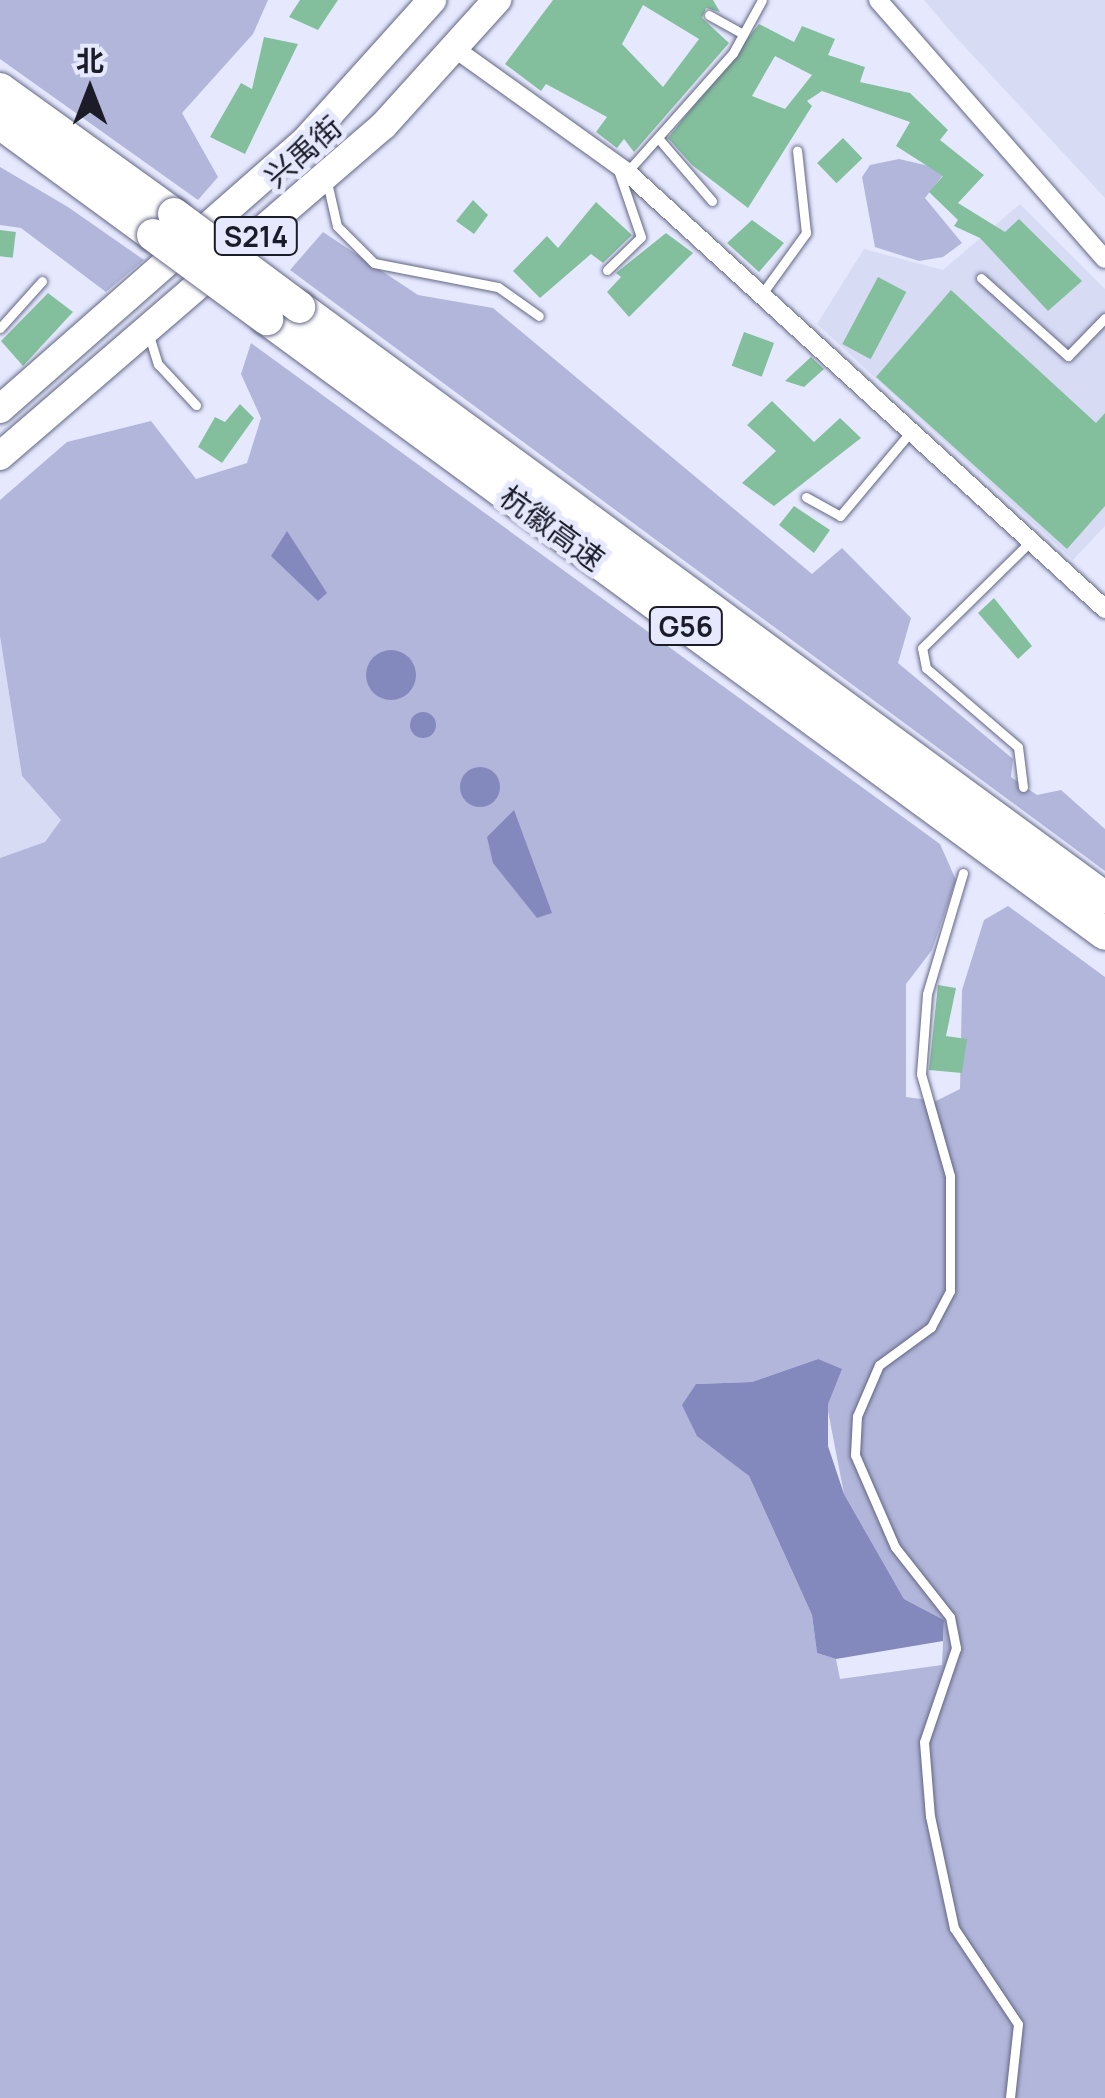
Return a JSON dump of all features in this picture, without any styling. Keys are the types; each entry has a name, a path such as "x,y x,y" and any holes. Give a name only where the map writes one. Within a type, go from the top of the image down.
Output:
{"highway":[{"name":"杭徽高速","path":"0,90 164,225 267,319 1105,934"},
{"name":"杭徽高速","path":"0,123 299,307 1105,898"}],"main road":[{"name":"兴禹街","path":"0,456 326,175 497,0"},
{"name":"兴禹街","path":"0,408 307,139 420,4"}],"street":[{"path":"878,0 1105,260"},
{"path":"454,48 622,168 764,291 1105,609"}],"lane":[{"path":"607,270 641,236 622,168 658,138 743,34 762,0"},
{"path":"708,15 743,34"},
{"path":"658,138 712,200"},
{"path":"764,291 806,233 797,150"},
{"path":"326,175 337,226 374,264 498,287 539,316"},
{"path":"980,278 1068,356 1105,318"},
{"path":"0,328 42,281"},
{"path":"148,329 158,364 196,405"},
{"path":"806,497 840,516 913,428"},
{"path":"1022,787 1018,747 926,668 922,648 1032,541"},
{"path":"963,873 927,994 921,1074 950,1176 950,1292 932,1327 879,1365 857,1416 855,1455 894,1547 950,1617 956,1648 924,1742 930,1816 954,1928 1018,2024 1010,2098"}],"shaded area":[{"path":"0,0 268,0 253,34 182,113 218,177 198,200 0,59"},
{"path":"924,0 1105,0 1105,198 952,33"},
{"path":"899,159 947,170 925,198 962,243 943,257 919,261 875,247 862,177 870,165"},
{"path":"0,167 68,207 144,260 106,292 21,228 0,225"},
{"path":"1020,204 1105,289 1105,526 1073,560 817,324 864,249 943,270"},
{"path":"323,232 418,295 493,308 812,574 842,548 911,618 898,663 1013,759 1011,777 1037,795 1061,790 1105,829 1105,871 290,270"},
{"path":"251,343 940,844 956,880 932,950 906,984 906,1097 936,1101 960,1089 962,990 984,920 1008,906 1105,977 1105,2098 0,2098 0,858 45,842 61,820 22,776 0,636 0,500 67,442 151,421 196,479 247,463 261,418 241,374","holes":["818,1359 844,1494 904,1599 944,1620 942,1665 840,1679 836,1659 817,1653 812,1615 749,1476 701,1436 696,1384 752,1382"]},
{"path":"287,531 327,593 318,601 271,556"},
{"path":"0,636 22,776 61,820 46,842 0,858"},
{"path":"391,650 409,657 416,675 409,693 391,700 373,693 366,675 373,657"},
{"path":"423,712 432,716 436,725 432,734 423,738 414,734 410,725 414,716"},
{"path":"480,767 494,773 500,787 494,801 480,807 466,801 460,787 466,773"},
{"path":"514,810 552,913 537,918 493,863 487,837"},
{"path":"818,1359 842,1369 828,1404 828,1446 844,1494 904,1599 944,1620 943,1641 836,1659 817,1653 812,1615 749,1476 697,1436 682,1405 696,1384 752,1382"}],"building":[{"path":"300,0 338,0 318,30 289,17"},
{"path":"553,0 713,0 720,12 706,8 702,18 729,43 634,152 624,139 617,148 596,132 607,117 546,84 541,91 505,64","holes":["643,5 699,39 663,87 622,44"]},
{"path":"759,24 794,42 802,26 835,39 828,55 865,67 860,82 910,93 948,130 940,140 984,175 958,203 1005,232 1019,219 1082,281 1048,311 980,238 954,226 958,220 929,192 943,176 896,146 910,122 822,91 807,101 812,106 748,208 692,165 668,138","holes":["775,56 812,75 785,109 752,96"]},
{"path":"264,37 298,44 245,154 210,137 241,83 252,89"},
{"path":"843,138 862,158 837,183 817,163"},
{"path":"473,200 488,215 474,234 456,221"},
{"path":"596,202 632,235 603,263 591,254 540,298 513,271 547,236 558,248"},
{"path":"752,220 784,243 759,272 727,243"},
{"path":"0,230 16,232 13,258 0,256"},
{"path":"666,233 693,253 629,317 607,292 621,277 616,273"},
{"path":"878,277 906,292 871,359 842,344"},
{"path":"951,290 1096,423 1105,413 1105,506 1067,549 876,377"},
{"path":"48,293 73,312 23,366 1,341"},
{"path":"744,332 774,343 762,377 732,366"},
{"path":"811,357 824,369 804,387 785,381"},
{"path":"772,401 814,442 840,418 861,438 774,506 742,483 776,451 747,425"},
{"path":"240,404 254,418 222,463 198,447 215,417 225,422"},
{"path":"794,506 830,530 814,553 779,525"},
{"path":"994,598 1032,646 1018,659 978,613"},
{"path":"938,985 956,988 946,1036 967,1039 962,1073 929,1070"}]}
